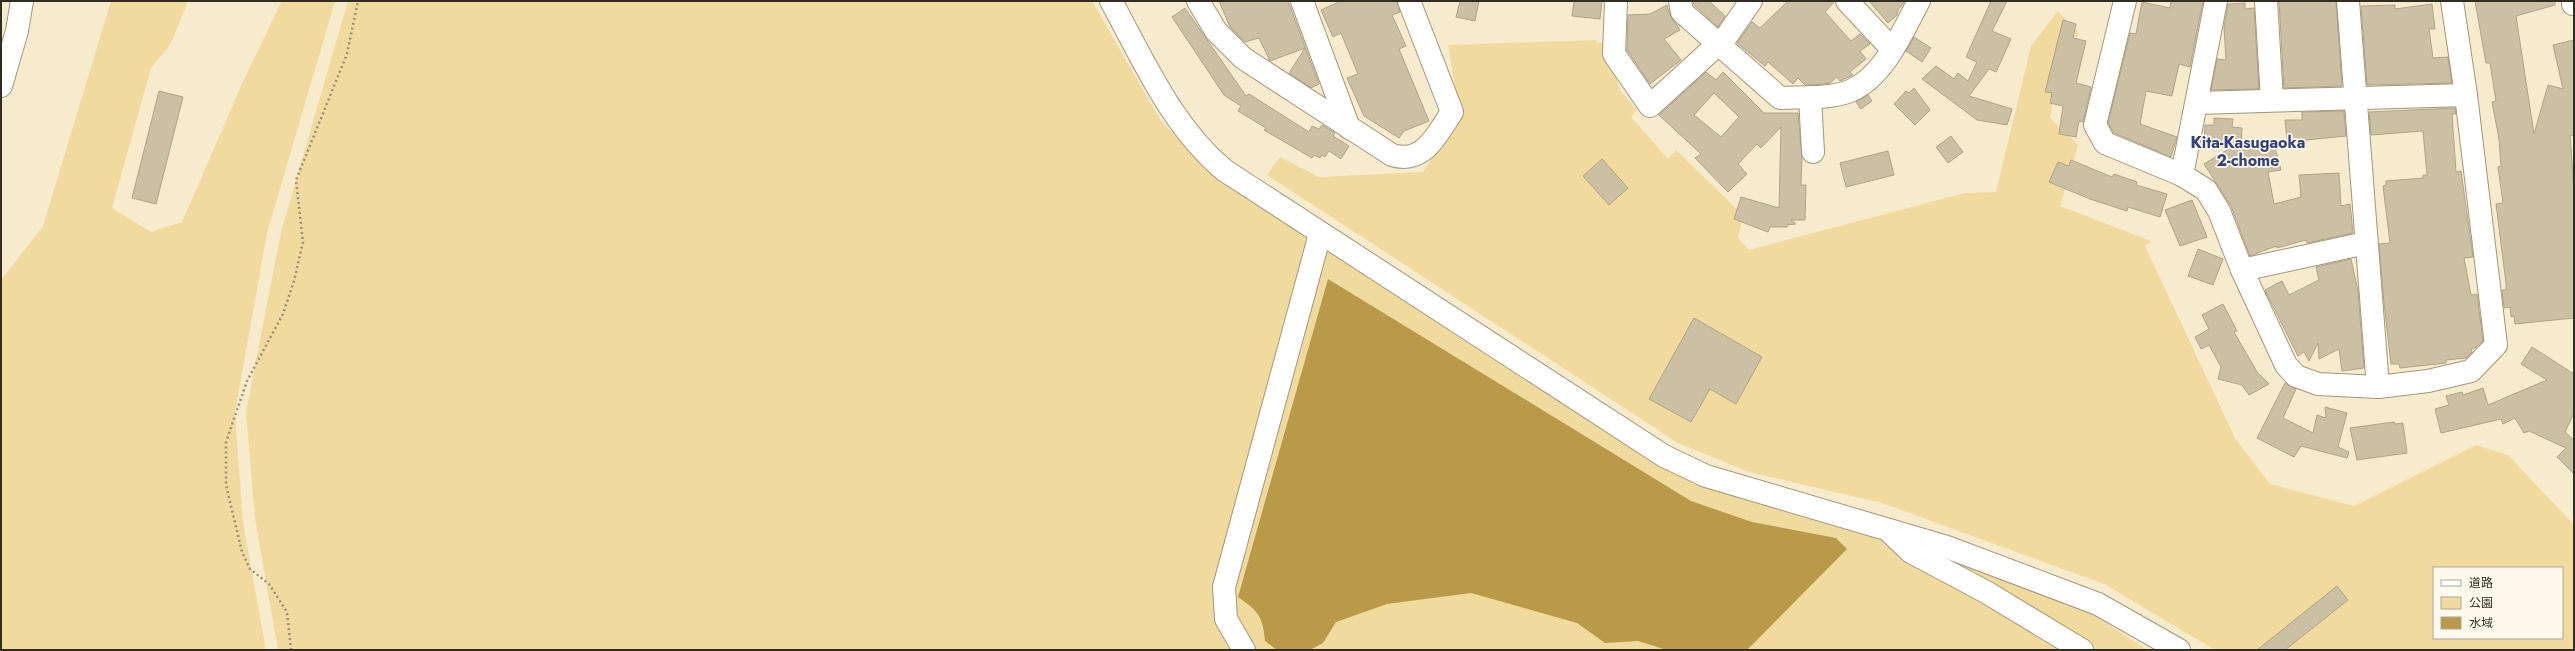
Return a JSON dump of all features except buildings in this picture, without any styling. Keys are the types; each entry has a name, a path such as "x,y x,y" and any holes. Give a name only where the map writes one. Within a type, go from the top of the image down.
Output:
{"street":[{"path":"1,86 17,31 22,1"},
{"path":"1111,1 1173,114 1196,144 1224,170 1320,234 1664,456 1706,476 1883,526 1947,546 2098,604 2179,650"},
{"path":"1198,1 1216,31 1243,58 1349,128 1392,155 1402,158 1415,156 1428,148 1452,112 1409,1"},
{"path":"1302,1 1349,128"},
{"path":"1616,1 1614,54 1650,106 1726,37 1751,1"},
{"path":"1680,1 1682,12 1780,98 1810,97 1849,92 1872,78 1892,49 1919,1"},
{"path":"1847,1 1892,49"},
{"path":"2125,1 2095,125 2105,143 2182,174 2206,190 2219,211 2242,270 2286,365 2296,376 2318,384 2378,387 2428,381 2471,371 2496,345 2466,95 2452,1"},
{"path":"2182,174 2216,1"},
{"path":"2266,1 2272,100"},
{"path":"2348,1 2378,387"},
{"path":"2197,103 2466,95"},
{"path":"1810,97 1813,152"},
{"path":"1244,650 1226,619 1224,587 1320,234"},
{"path":"2242,270 2366,243"},
{"path":"1883,526 1911,552 1986,592 2082,650"}],"path":[{"path":"291,650 287,612 269,584 250,569 242,552 226,485 226,442 247,381 283,314 294,281 303,242 296,180 347,54 358,1"}],"green space":[{"path":"111,1 188,1 170,45 151,68 112,208 151,232 182,222 246,75 282,1 335,1 267,233 235,413 243,523 266,650 1,650 1,280 43,226"},
{"path":"348,1 1092,1 1161,121 1204,166 1646,457 1695,483 1755,503 1834,522 1942,556 2093,614 2147,650 278,650 255,518 246,412 281,232"},
{"path":"2058,11 2079,33 2056,79 2050,118 2078,145 2060,206 2151,241 2145,246 2235,438 2270,484 2354,506 2476,445 2508,455 2574,525 2574,650 2215,650 2104,584 1882,503 1749,472 1678,443 1267,175 1280,157 1319,177 1423,172 1460,116 1448,45 1596,40 1597,43 1605,43 1620,90 1637,110 1631,117 1668,159 1676,150 1743,215 1738,238 1749,250 1965,193 1996,192 2031,46"}],"water":[{"path":"1328,279 1691,501 1752,522 1836,538 1847,549 1748,649 1744,650 1667,650 1638,641 1605,643 1577,623 1471,593 1387,604 1336,622 1323,643 1310,650 1277,650 1265,641 1263,626 1255,610 1238,597"}],"district":[{"name":"Kita-Kasugaoka 2-chome","path":"2248,151"}]}
